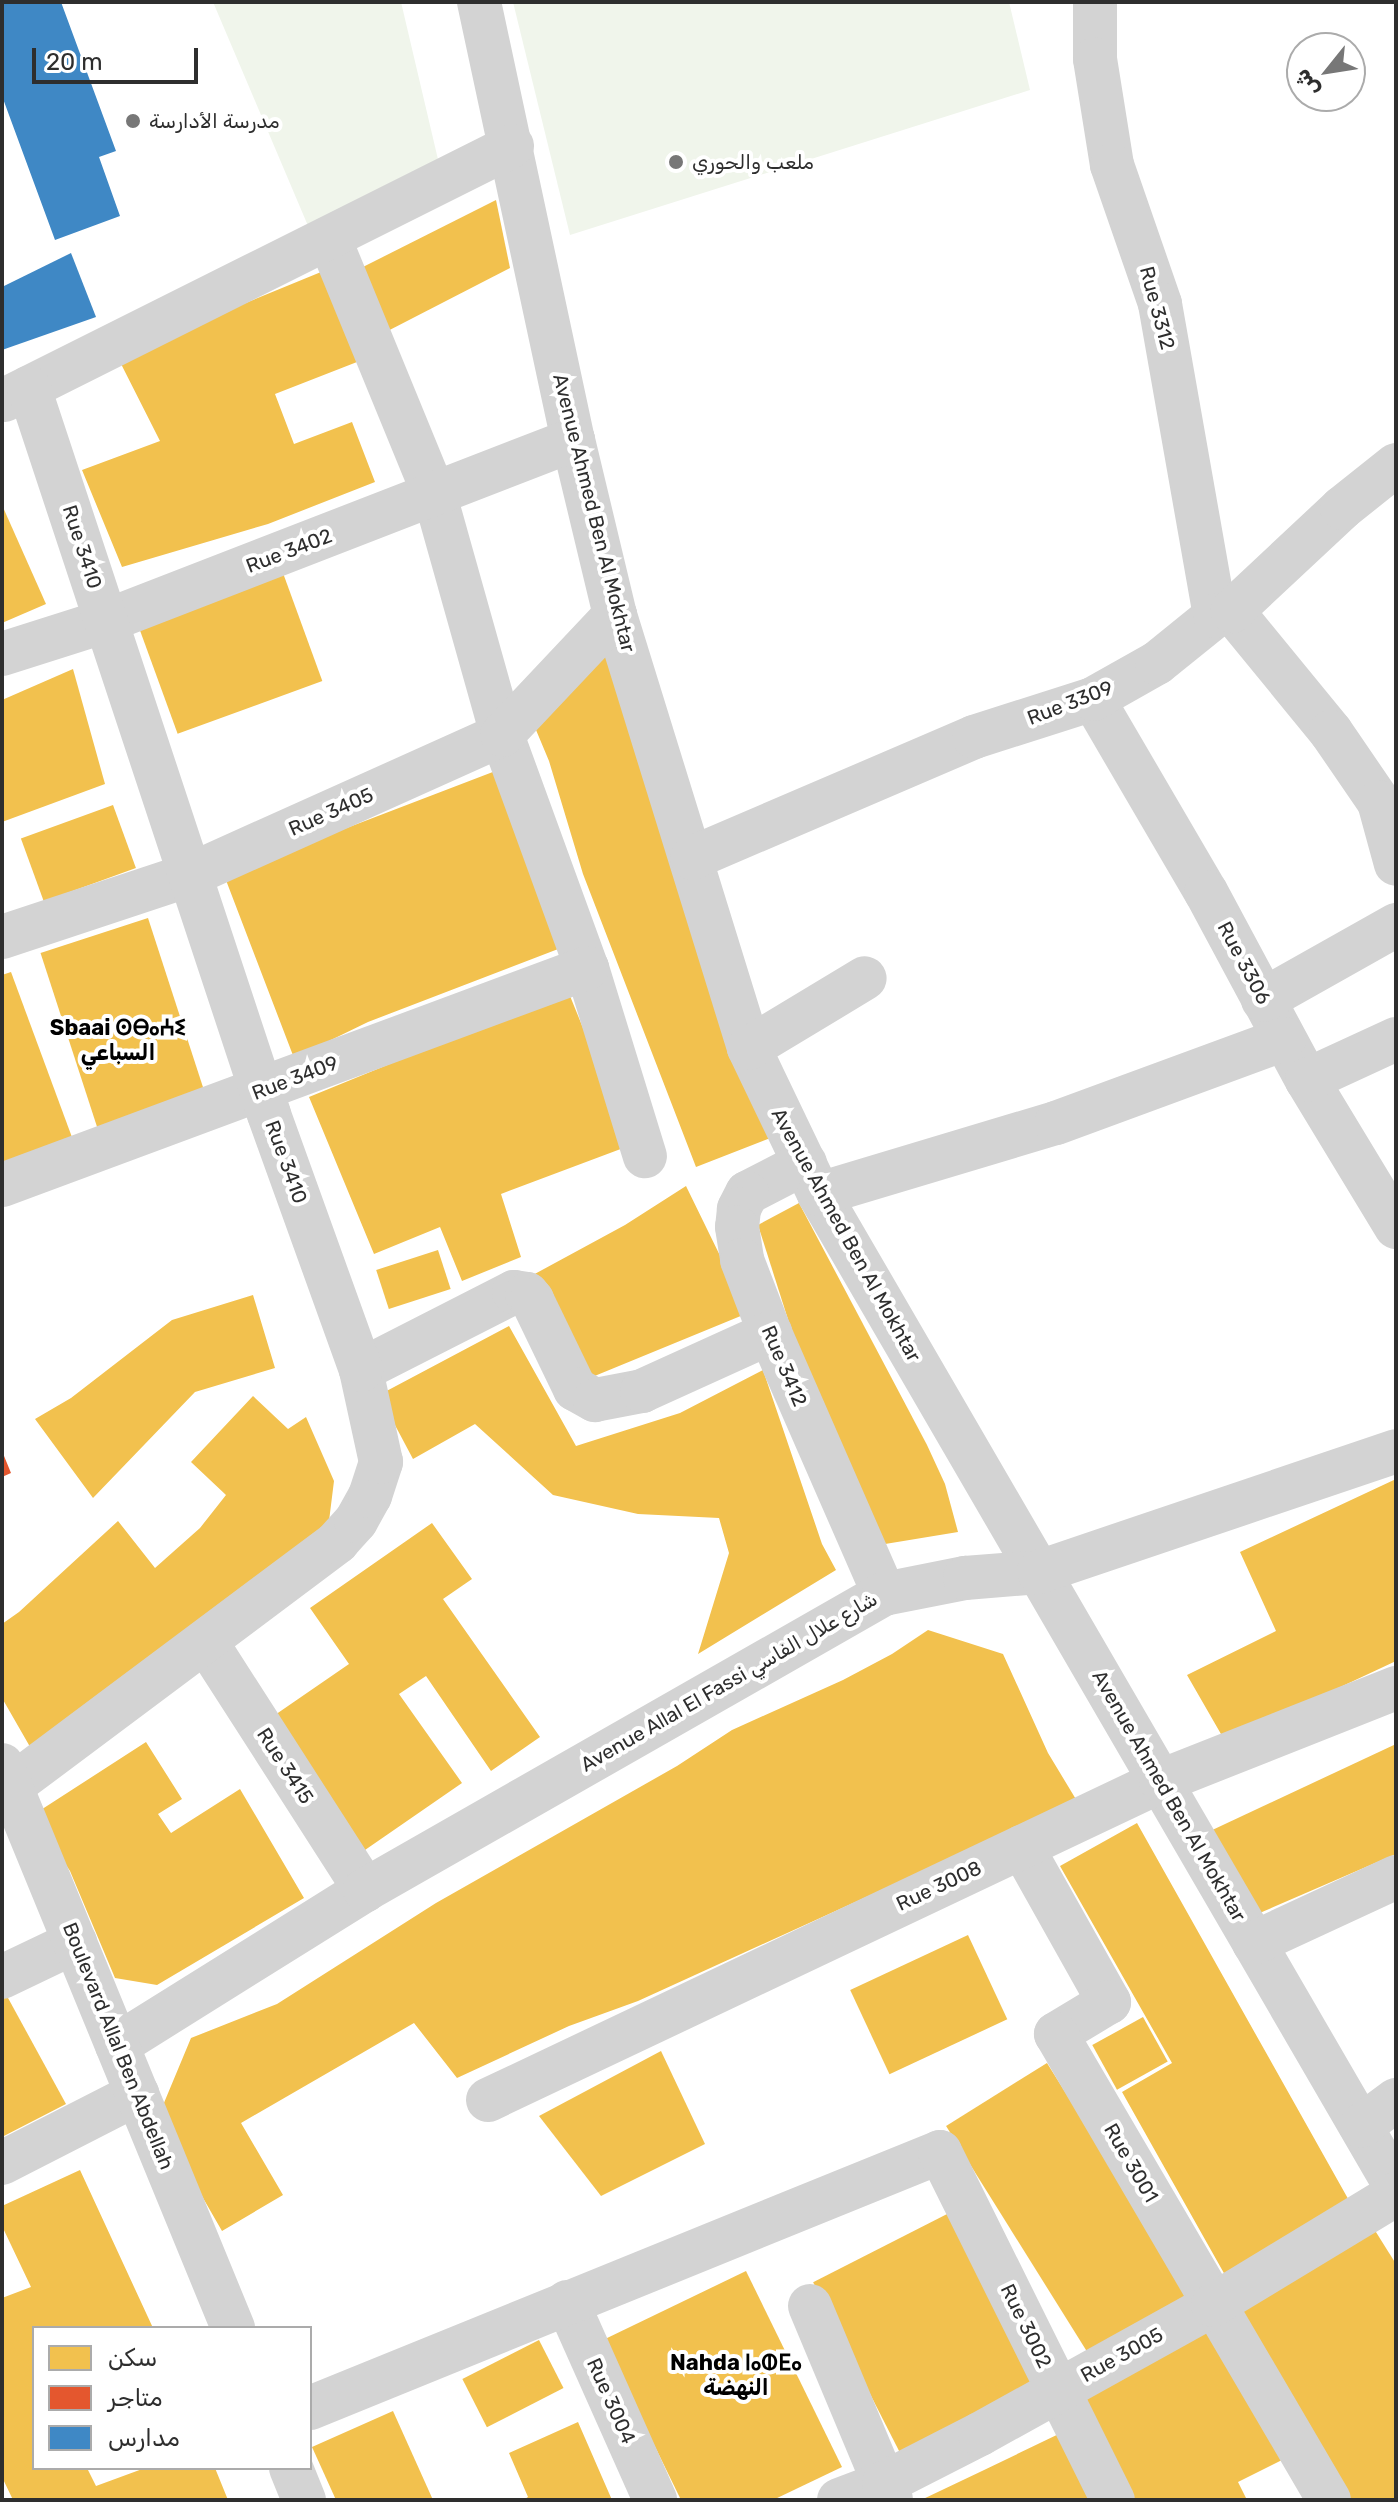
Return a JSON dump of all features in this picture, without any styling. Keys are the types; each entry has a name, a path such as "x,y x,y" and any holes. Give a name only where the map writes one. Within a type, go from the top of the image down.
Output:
{"street":[{"name":"Avenue Ahmed Ben Al Mokhtar","path":"479,2 573,440 615,615 749,1048 812,1179 1396,2187"},
{"name":"Rue 3312","path":"1095,2 1095,59 1112,165 1160,304 1224,613"},
{"path":"16,394 512,146"},
{"path":"329,238 435,496 502,735 587,968 645,1156"},
{"name":"Rue 3410","path":"6,1776 206,1642 337,1542 356,1521 370,1496 381,1462 361,1370 262,1091 106,621 16,394"},
{"name":"Rue 3402","path":"2,654 106,621 573,440"},
{"name":"Rue 3309","path":"692,858 974,737 1093,699 1157,663 1224,613 1342,508 1396,465"},
{"path":"1224,613 1331,732 1379,802 1396,864"},
{"name":"Rue 3405","path":"2,937 192,874 502,735 615,615"},
{"name":"Rue 3306","path":"1093,699 1206,892 1307,1080 1396,1227"},
{"path":"1263,1000 1396,925"},
{"name":"Rue 3409","path":"2,1185 587,968"},
{"path":"749,1048 865,978"},
{"name":"Rue 3412","path":"884,1594 770,1333 742,1260 737,1227 739,1209 747,1193 1056,1123 1284,1039"},
{"path":"1307,1080 1396,1039"},
{"path":"361,1370 514,1292 527,1294 532,1300 575,1389 595,1400 642,1391 770,1333"},
{"name":"Avenue Allal El Fassi شارع علال الفاسي","path":"117,2045 365,1890 884,1594 965,1578 1039,1572 1396,1451"},
{"name":"Rue 3415","path":"206,1642 365,1890"},
{"name":"Rue 3008","path":"488,2100 1161,1781 1396,1688"},
{"name":"Boulevard Allal Ben Abdellah","path":"6,1776 232,2326"},
{"name":"Rue 3001","path":"1022,1847 1109,2002 1056,2034 1329,2500"},
{"path":"1254,1943 1396,1877"},
{"path":"2,1977 75,1942"},
{"path":"2,2163 137,2094"},
{"path":"1361,2126 1396,2100"},
{"name":"Rue 3002","path":"567,2302 940,2152 1113,2500"},
{"name":"Rue 3005","path":"839,2500 887,2492 1058,2391 1213,2305 1396,2194"},
{"path":"312,2407 567,2302"},
{"name":"Rue 3004","path":"567,2302 655,2500"},
{"path":"810,2306 887,2492"},
{"path":"292,2470 304,2500"}],"shaded area":[{"path":"213,2 401,2 444,185 314,240"},
{"name":"ملعب والحوري","path":"513,2 1009,2 1030,90 570,235"}],"building: سكن":[{"path":"496,200 510,268 378,336 353,272"},
{"path":"321,272 357,362 275,394 294,444 352,422 375,482 268,524 122,567 82,470 160,441 117,356"},
{"path":"2,505 46,604 2,623"},
{"path":"283,573 322,681 178,734 138,626"},
{"path":"606,651 773,1137 696,1167 583,874 549,761 531,718"},
{"path":"73,669 105,784 2,822 2,700"},
{"path":"498,770 566,946 368,1022 294,1058 224,875"},
{"path":"113,805 136,868 44,901 21,839"},
{"path":"148,918 206,1096 98,1131 41,953"},
{"path":"11,972 73,1140 2,1166 2,975"},
{"path":"568,991 607,1087 626,1147 501,1194 521,1257 462,1281 440,1227 374,1254 309,1097"},
{"path":"686,1186 748,1313 580,1382 531,1276 625,1225"},
{"path":"799,1203 927,1445 945,1484 958,1532 873,1546 799,1354 758,1225"},
{"path":"438,1250 451,1289 389,1309 376,1270"},
{"path":"253,1295 275,1368 195,1392 93,1498 35,1419 71,1398 172,1320"},
{"path":"509,1326 576,1446 680,1413 763,1370 822,1544 836,1570 698,1654 729,1553 719,1518 638,1514 553,1495 475,1424 413,1459 379,1395"},
{"path":"253,1396 288,1429 306,1417 334,1481 327,1537 33,1752 2,1698 2,1624 118,1521 155,1568 200,1528 226,1495 191,1462"},
{"path":"1396,1479 1396,1661 1225,1741 1187,1675 1276,1631 1240,1552"},
{"path":"432,1523 472,1579 443,1599 540,1737 491,1771 426,1676 399,1694 462,1783 365,1850 272,1717 349,1664 310,1608"},
{"path":"928,1630 1003,1654 1048,1753 1077,1801 638,2001 569,2026 457,2078 414,2023 241,2123 283,2195 222,2231 180,2158 161,2110 191,2038 277,2004 436,1903 677,1766 732,1730 843,1680 892,1654"},
{"path":"146,1742 182,1799 158,1814 171,1833 240,1789 304,1898 157,1985 115,1978 70,1871 33,1815"},
{"path":"1396,1744 1396,1854 1255,1915 1208,1832"},
{"path":"1137,1823 1351,2204 1225,2275 1122,2092 1172,2063 1060,1866"},
{"path":"968,1935 1007,2019 889,2074 850,1990"},
{"path":"2,1987 66,2104 2,2137"},
{"path":"1143,2017 1168,2062 1117,2090 1092,2045"},
{"path":"661,2051 705,2144 601,2196 539,2116"},
{"path":"1047,2063 1194,2298 1093,2361 946,2126"},
{"path":"80,2170 152,2326 32,2326 32,2470 88,2470 96,2486 140,2470 216,2470 228,2500 13,2500 2,2477 2,2298 31,2287 2,2226 2,2206"},
{"path":"953,2211 1042,2385 902,2456 813,2282"},
{"path":"1369,2221 1396,2264 1396,2500 1351,2500 1231,2307"},
{"path":"746,2271 842,2467 773,2500 681,2500 603,2340"},
{"path":"1209,2323 1284,2459 1238,2482 1247,2500 1131,2500 1076,2391"},
{"path":"539,2340 564,2388 487,2427 462,2379"},
{"path":"393,2411 433,2500 336,2500 312,2447"},
{"path":"578,2422 612,2500 523,2500 528,2497 509,2453"},
{"path":"1065,2431 1099,2500 921,2500 982,2471"}],"building: متاجر":[{"path":"2,1451 11,1473 2,1477"}],"building: مدارس":[{"path":"2,2 61,2 116,151 99,157 120,216 55,240 2,96"},
{"path":"71,253 96,317 2,350 2,287"}],"place":[{"name":"مدرسة الأدارسة","path":"133,121"},
{"name":"ملعب والحوري","path":"676,162"}],"district":[{"name":"Sbaai ⵙⴱⴰⵄⵉ السباعي","path":"118,1040"},
{"name":"Nahda ⵏⴰⵀⴹⴰ النهضة","path":"736,2374"}]}
